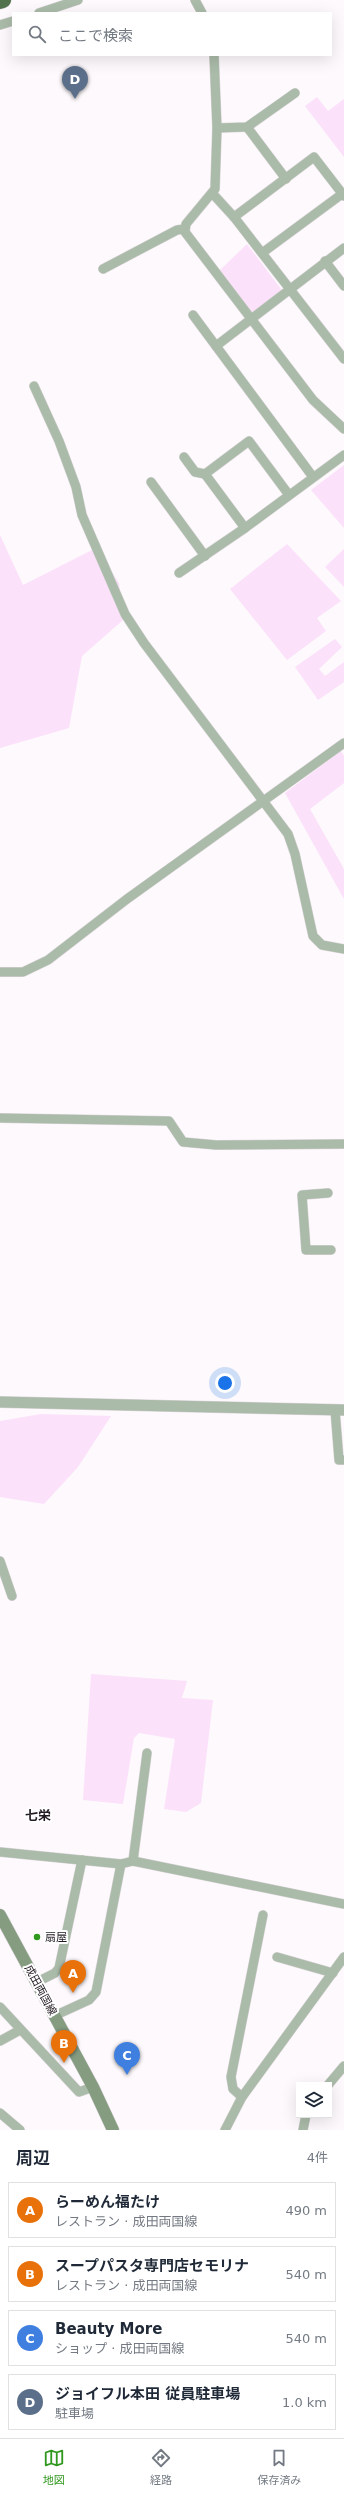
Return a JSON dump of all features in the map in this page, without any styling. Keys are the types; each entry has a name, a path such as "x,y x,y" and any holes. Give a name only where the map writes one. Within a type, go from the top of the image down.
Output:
{"main road":[{"name":"成田両国線","path":"0,1915 94,2087 113,2130"}],"street":[{"path":"42,12 78,0"},
{"path":"196,0 202,12"},
{"path":"0,26 12,21"},
{"path":"103,269 177,230 184,229 215,189 217,128 214,56"},
{"path":"217,128 247,127 295,93"},
{"path":"247,127 286,178"},
{"path":"234,217 314,157 343,195 262,253"},
{"path":"212,193 234,217 344,359"},
{"path":"184,229 188,237 313,400 344,429"},
{"path":"216,346 344,248"},
{"path":"326,261 344,286"},
{"path":"193,315 313,478"},
{"path":"34,386 62,447 76,487 82,515 126,614 144,643 288,834 295,854 313,936 322,945 344,949"},
{"path":"205,474 249,441 289,495"},
{"path":"179,572 246,528 344,455"},
{"path":"184,457 195,472 205,474 246,528"},
{"path":"151,482 205,556"},
{"path":"0,972 23,972 48,960 127,899 344,743"},
{"path":"0,1118 169,1121 183,1142 210,1144 344,1144"},
{"path":"328,1194 302,1194 306,1250 331,1250"},
{"path":"0,1402 339,1410 339,1460 344,1460"},
{"path":"0,1561 12,1596"},
{"path":"133,1861 147,1753"},
{"path":"0,1852 121,1864 133,1861 344,1904"},
{"path":"37,1982 55,1973 59,1968 82,1860"},
{"path":"54,2016 89,2000 96,1992 121,1864"},
{"path":"242,2097 233,2089 231,2077 263,1915"},
{"path":"277,1957 333,1973"},
{"path":"225,2130 242,2097 344,1957"},
{"path":"1,2011 79,2092 94,2087"},
{"path":"0,2041 20,2030"},
{"path":"331,2082 344,2066"},
{"path":"0,2113 20,2130"},
{"path":"303,2130 305,2118"}],"shaded area":[{"path":"317,97 328,111 344,99 344,157 305,106"},
{"path":"247,244 281,289 281,293 254,314 219,271"},
{"path":"344,465 344,528 311,490"},
{"path":"0,535 23,585 96,548 119,583 123,620 82,656 69,728 0,748"},
{"path":"287,544 341,601 317,618 326,631 287,660 230,589"},
{"path":"344,549 344,587 325,567"},
{"path":"335,639 342,647 319,669 325,676 344,662 344,682 318,700 295,667"},
{"path":"341,751 344,756 344,783 310,809 344,869 344,899 285,793"},
{"path":"41,1414 111,1416 78,1467 44,1504 0,1497 0,1421"},
{"path":"91,1674 187,1681 182,1698 213,1700 201,1803 186,1812 164,1809 175,1739 139,1733 134,1738 123,1804 83,1800"}],"place":[{"name":"ジョイフル本田 従員駐車場","path":"75,99"},
{"name":"扇屋","path":"37,1937"},
{"name":"らーめん福たけ","path":"73,1993"},
{"name":"スープパスタ専門店セモリナ","path":"64,2063"},
{"name":"Beauty More","path":"127,2075"}],"district":[{"name":"七栄","path":"38,1815"}]}
